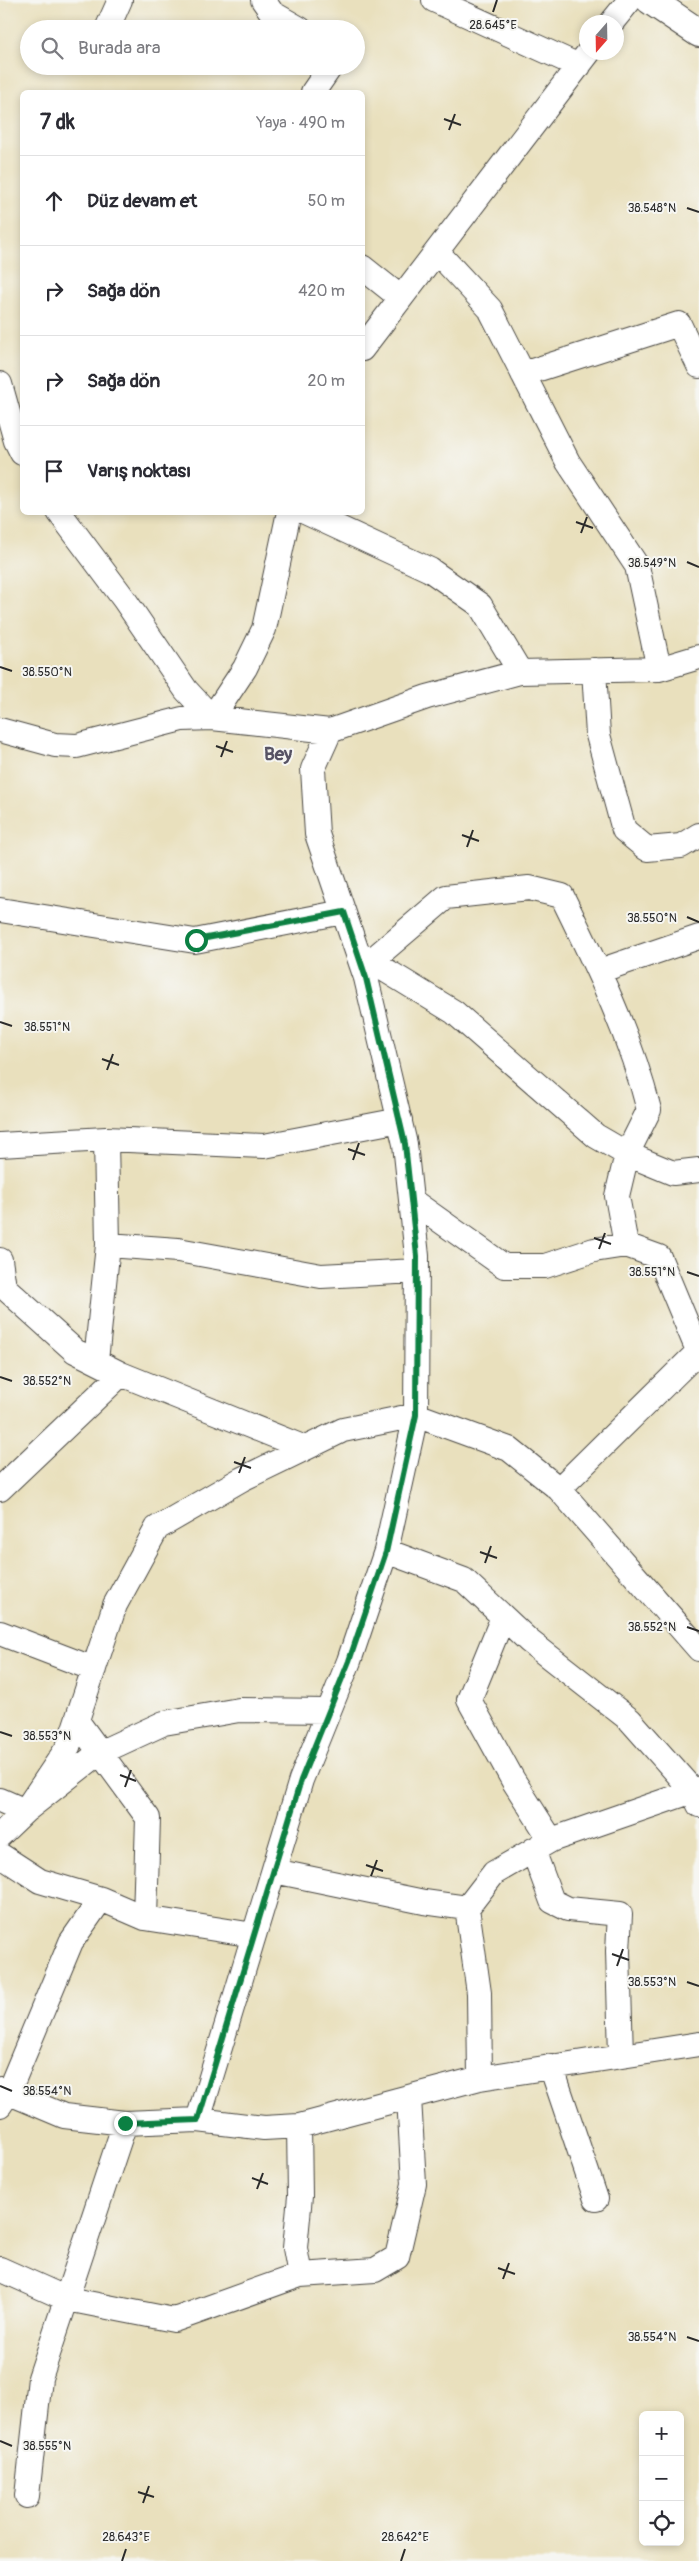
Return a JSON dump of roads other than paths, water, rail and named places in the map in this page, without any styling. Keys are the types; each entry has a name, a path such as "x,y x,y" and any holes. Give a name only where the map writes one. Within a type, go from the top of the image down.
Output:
{"street":[{"path":"111,20 120,0"},
{"path":"263,0 272,13 284,20"},
{"path":"434,0 579,57"},
{"path":"618,15 630,0"},
{"path":"650,0 699,33"},
{"path":"658,0 699,18"},
{"path":"365,345 583,60"},
{"path":"314,90 324,75"},
{"path":"436,252 490,310 568,462 637,566 660,669"},
{"path":"365,269 402,298"},
{"path":"523,374 679,324 699,366"},
{"path":"0,384 20,449"},
{"path":"61,515 124,599 186,690 212,718"},
{"path":"212,718 245,668 264,629 287,515"},
{"path":"311,515 430,570 480,605 520,672"},
{"path":"0,730 45,744 77,746 164,723 212,718 330,731 427,697 520,672 660,669 699,657"},
{"path":"594,670 598,735 624,830 647,849 681,846 699,835"},
{"path":"198,2120 301,1780 349,1661 386,1552 416,1415 417,1256 405,1144 366,978 364,957 344,912 317,834 313,769 330,731"},
{"path":"364,957 446,897 529,888 562,896 599,971 638,1066 649,1110 627,1154 617,1196 626,1245"},
{"path":"0,910 196,940 344,912"},
{"path":"599,971 699,937"},
{"path":"364,957 454,1012 596,1136 627,1154 673,1173 699,1170"},
{"path":"0,1152 106,1139 264,1146 400,1120"},
{"path":"96,1361 108,1245 106,1139"},
{"path":"411,1200 504,1266 545,1266 594,1250 626,1245 659,1257 699,1353 559,1489"},
{"path":"108,1245 178,1250 320,1276 416,1271"},
{"path":"0,1260 2,1288 75,1351 121,1374 305,1448"},
{"path":"0,1489 121,1374"},
{"path":"25,1811 68,1746 115,1605 157,1528 242,1479 343,1430 416,1415 509,1448 559,1489 699,1649"},
{"path":"386,1552 464,1580 529,1641 630,1720 697,1795 542,1845 494,1873 467,1908 479,1993 480,2078"},
{"path":"503,1617 469,1700 514,1780 542,1845 552,1901 568,1909 620,1914 618,1951 621,2055"},
{"path":"0,1633 94,1669"},
{"path":"0,1835 25,1811 100,1753 164,1723 239,1710 328,1711"},
{"path":"77,1720 148,1818 145,1918"},
{"path":"0,1800 25,1811"},
{"path":"0,1856 40,1881 100,1899 145,1918 254,1935"},
{"path":"274,1871 424,1902 467,1908"},
{"path":"100,1899 70,1942 3,2095 64,2116 125,2123 198,2120 264,2128 299,2126 480,2078 699,2044"},
{"path":"551,2066 596,2199"},
{"path":"0,2269 67,2299 174,2320 300,2275 375,2270 397,2257 414,2184 409,2098"},
{"path":"27,2496 40,2378 125,2123"},
{"path":"299,2126 300,2196 295,2248 300,2275"}],"district":[{"name":"Bey","path":"278,754"}]}
